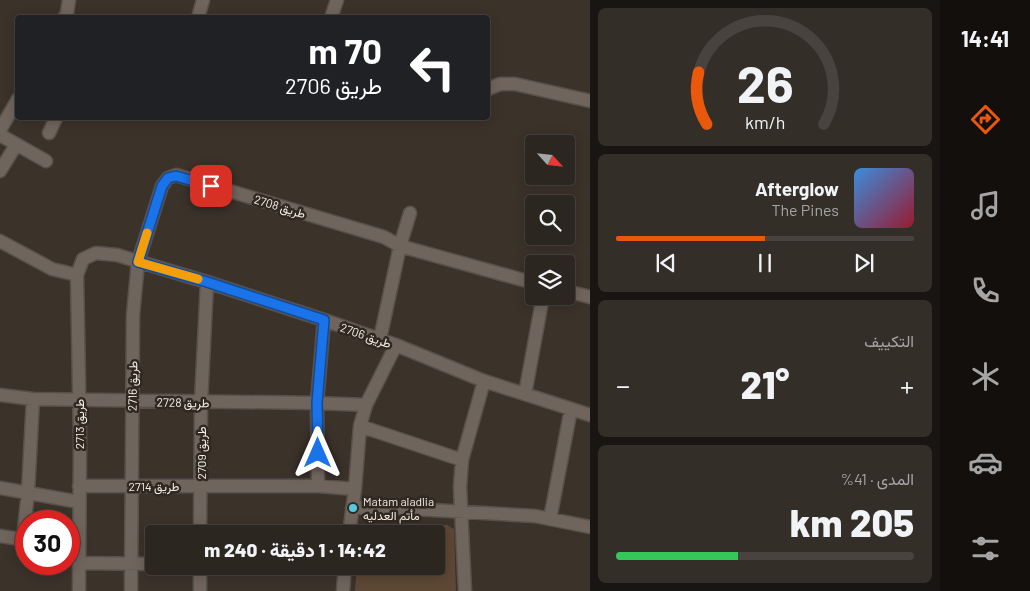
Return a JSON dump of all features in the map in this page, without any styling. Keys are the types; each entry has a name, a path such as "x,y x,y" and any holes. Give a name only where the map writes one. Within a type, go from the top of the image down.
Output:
{"street":[{"path":"66,15 69,0"},
{"path":"199,15 203,0"},
{"path":"332,15 337,0"},
{"path":"490,88 500,84 515,84 590,99"},
{"path":"0,130 15,104"},
{"path":"49,133 55,120"},
{"path":"0,135 46,161"},
{"path":"0,171 16,145"},
{"name":"طريق 2708","path":"162,186 168,178 176,176 384,237 400,246 525,281"},
{"name":"طريق 2716","path":"130,591 133,315 138,262 162,186"},
{"path":"380,339 400,246 410,213"},
{"path":"0,241 52,269 76,275"},
{"name":"طريق 2706","path":"83,259 96,252 117,255 207,282 380,339 484,381 590,415"},
{"name":"طريق 2713","path":"78,510 79,400 76,275 83,259"},
{"name":"طريق 2709","path":"200,525 201,402 207,282"},
{"path":"575,293 590,297"},
{"path":"525,394 541,305"},
{"path":"318,486 317,403 324,320"},
{"path":"350,525 360,426 366,405 396,345"},
{"path":"465,591 460,511 462,460 484,381"},
{"name":"طريق 2728","path":"0,395 33,399 366,405"},
{"path":"27,510 33,399"},
{"path":"550,519 571,409"},
{"path":"360,426 462,460"},
{"name":"طريق 2714","path":"79,486 201,485 355,488"},
{"path":"0,488 79,502"},
{"path":"352,508 379,507 460,511 550,519 590,527"},
{"path":"0,536 15,538"},
{"path":"80,563 145,564"},
{"name":"طريق 2713","path":"79,575 79,591"},
{"path":"200,575 200,591"},
{"path":"343,591 345,575"}],"shaded area":[{"path":"362,524 447,525 454,529 456,591 355,591 356,575 445,575 445,525"}],"slow traffic":[{"path":"147,233 138,262 198,279"}],"place":[{"name":"Matam aladlia مأتم العدليه","path":"353,508"}],"route":[{"path":"211,186 176,176 168,178 162,186 138,262 324,320 317,403 318,453"}]}
